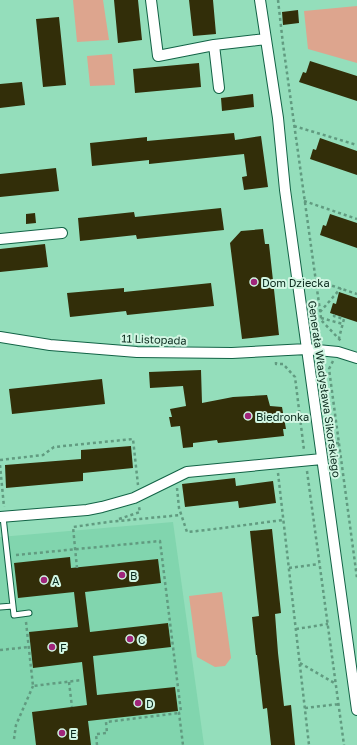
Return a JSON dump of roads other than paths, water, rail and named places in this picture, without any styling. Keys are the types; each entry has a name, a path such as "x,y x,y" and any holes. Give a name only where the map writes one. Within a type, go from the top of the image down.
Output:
{"street":[{"path":"151,0 158,56 214,45 266,39"},
{"name":"Generała Władysława Sikorskiego","path":"260,0 278,118 285,190 357,704"},
{"path":"214,45 219,88"},
{"path":"0,239 62,233"},
{"name":"11 Listopada","path":"0,337 50,345 136,352 219,353 307,349 338,352 357,358"},
{"path":"2,517 87,510 119,503 142,494 187,472 322,459"}],"lane":[{"path":"2,517 14,615 27,613"},
{"path":"0,607 13,606"}],"place":[{"name":"Dom Dziecka","path":"254,282"},
{"name":"Biedronka","path":"248,416"},
{"name":"B","path":"122,575"},
{"name":"A","path":"44,580"},
{"name":"C","path":"130,639"},
{"name":"F","path":"52,647"},
{"name":"D","path":"138,703"},
{"name":"E","path":"62,733"}]}
